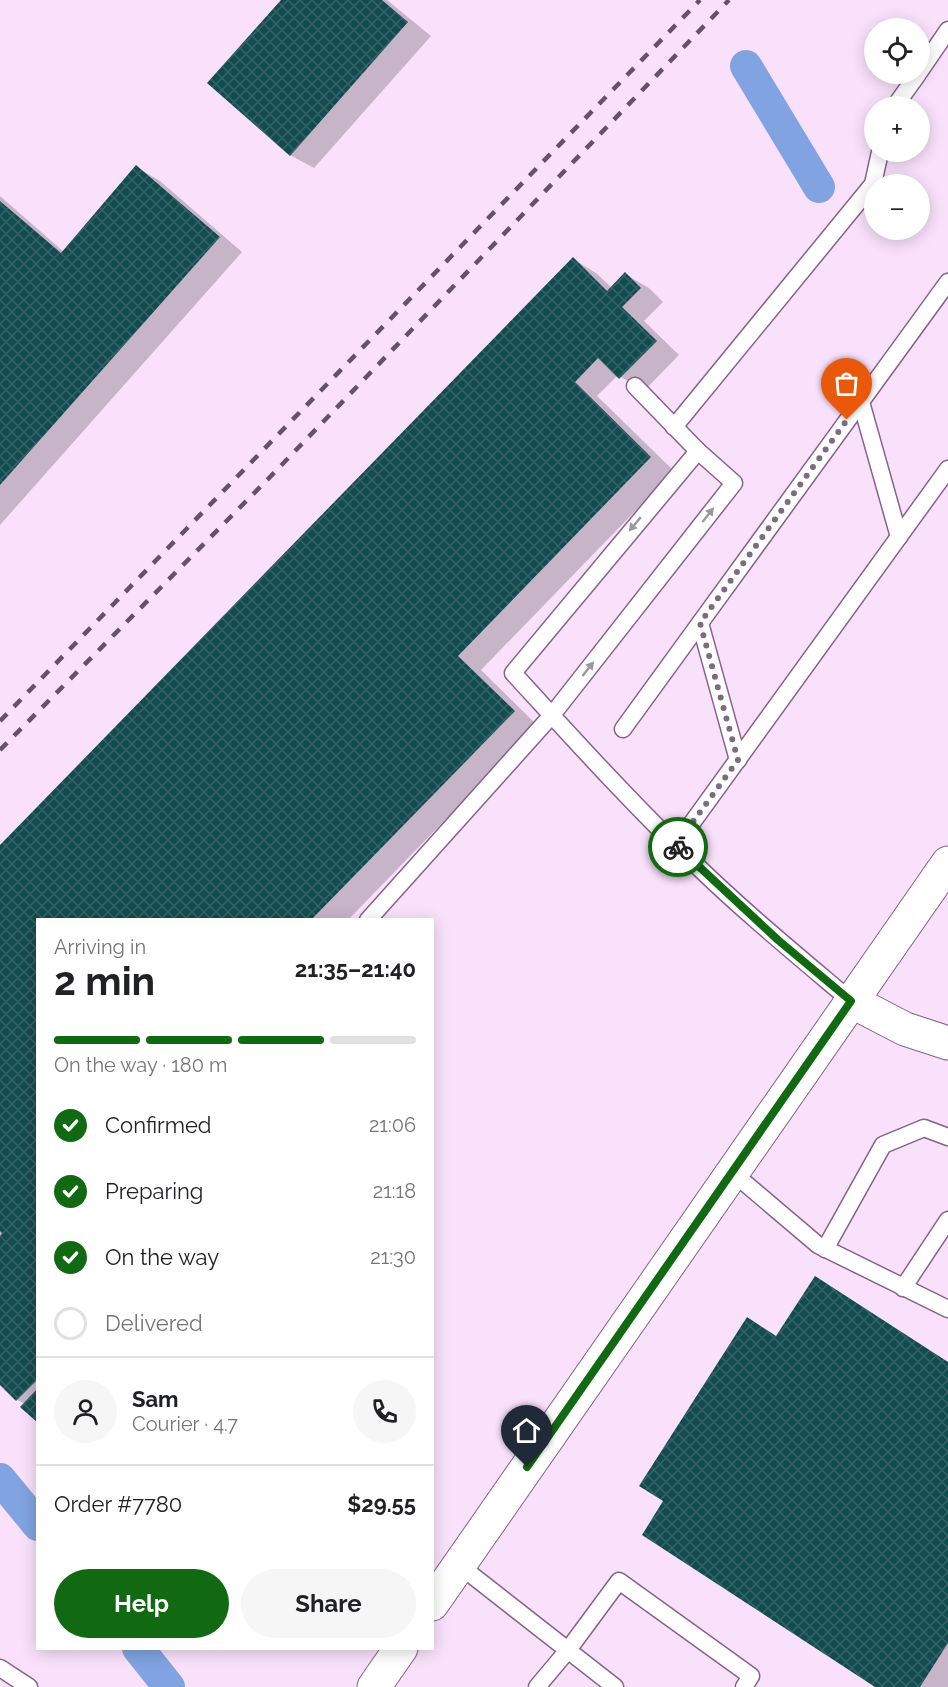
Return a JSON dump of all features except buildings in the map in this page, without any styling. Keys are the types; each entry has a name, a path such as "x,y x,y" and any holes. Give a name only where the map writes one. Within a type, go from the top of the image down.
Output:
{"main road":[{"path":"434,1601 948,863"},
{"path":"851,1001 905,1029 948,1043"},
{"path":"374,1687 400,1650"}],"lane":[{"path":"930,56 948,30"},
{"path":"674,427 873,184 878,162"},
{"path":"623,729 948,282"},
{"path":"370,918 552,715 734,483 692,457 674,427 635,386"},
{"path":"861,402 899,537"},
{"path":"692,457 513,673 676,845 778,940 851,1001"},
{"path":"676,845 948,469"},
{"path":"700,623 738,760"},
{"path":"825,1249 883,1145 924,1128 948,1137"},
{"path":"732,1172 825,1249 948,1309"},
{"path":"903,1288 948,1220"},
{"path":"459,1565 615,1687"},
{"path":"537,1687 568,1650 619,1581 751,1676 744,1687"},
{"path":"0,1668 29,1687"}],"waterway":[{"path":"746,66 819,187"},
{"path":"0,1479 36,1523"},
{"path":"140,1650 169,1687"}],"railway":[{"path":"0,721 700,0"},
{"path":"0,750 271,476 729,0"}],"way so far":[{"path":"678,847 676,845 738,760 700,623 847,420"}],"route":[{"path":"527,1467 851,1001 778,940 678,847"}]}
